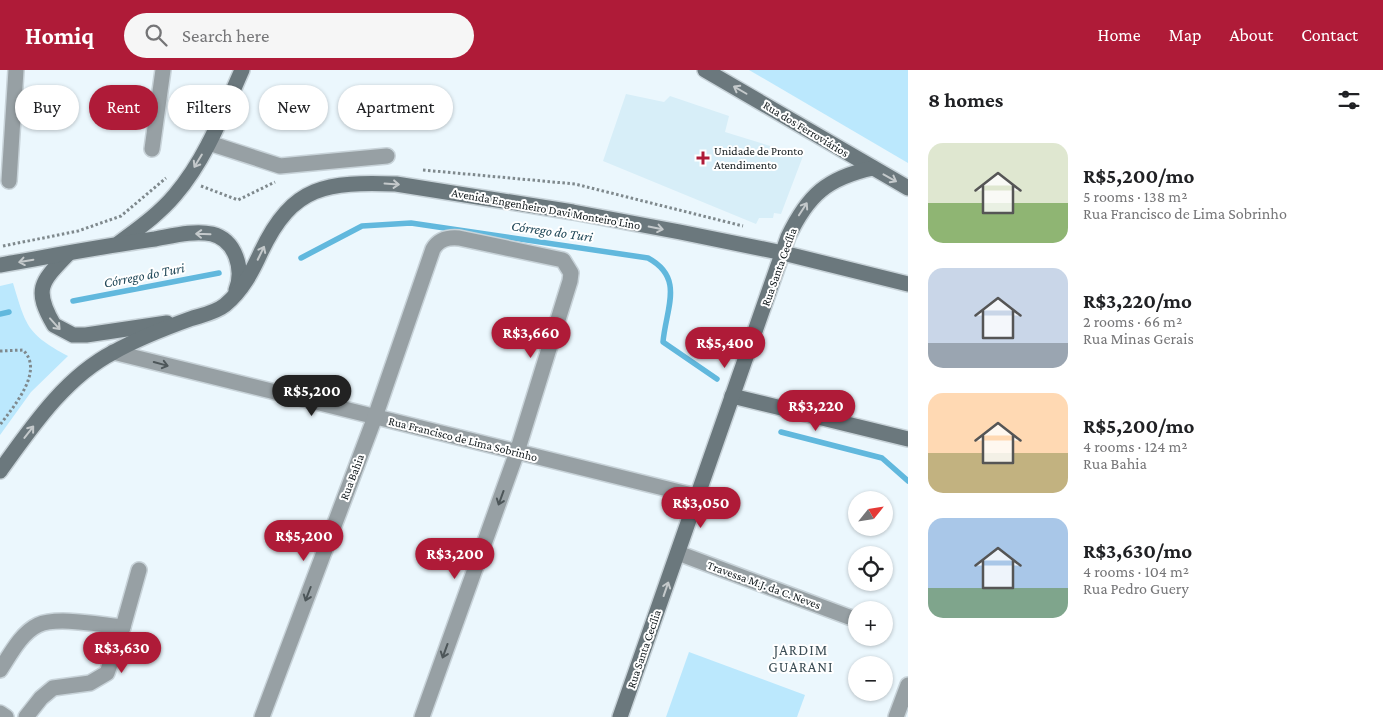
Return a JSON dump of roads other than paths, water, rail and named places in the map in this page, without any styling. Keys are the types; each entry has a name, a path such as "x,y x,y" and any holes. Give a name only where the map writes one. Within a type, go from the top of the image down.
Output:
{"main road":[{"path":"118,243 153,218 174,196 209,143 242,70"},
{"name":"Rua dos Ferroviários","path":"705,70 908,188"},
{"name":"Rua Santa Cecília","path":"620,717 678,553 696,496 783,253 797,219 810,199 838,179 873,168"},
{"name":"Avenida Engenheiro Davi Monteiro Lino","path":"0,471 37,422 71,384 113,352 223,306 250,276 276,223 285,212 312,192 345,184 406,186 573,212 783,253 908,284"},
{"path":"0,265 68,254 118,243 187,234 212,234 221,239 232,251 240,265 239,281 234,296"},
{"name":"Avenida Engenheiro Davi Monteiro Lino","path":"68,254 43,284 41,296 54,325 63,332 86,335 189,320"},
{"path":"732,396 908,439"}],"street":[{"path":"8,181 16,70"},
{"path":"152,149 163,70"},
{"path":"209,143 280,166 387,156"},
{"name":"Rua Bahia","path":"262,717 375,417 433,250 437,243 444,239 459,238 556,257 568,265 570,281 518,452"},
{"name":"Rua Francisco de Lima Sobrinho","path":"113,352 696,496"},
{"path":"422,717 518,452"},
{"name":"Travessa M.J. da C. Neves","path":"678,553 848,618"},
{"path":"26,717 41,698 53,688 90,683 107,673 123,627 139,570"},
{"path":"0,670 24,637 36,626 43,623 50,621 123,627"},
{"path":"896,717 908,685"},
{"path":"0,713 6,717"}],"waterway":[{"name":"Córrego do Turi","path":"301,258 362,226 411,223 648,258 659,266 670,284 669,306 663,342 717,379"},
{"name":"Córrego do Turi","path":"73,301 219,273"},
{"name":"Córrego do Turi","path":"0,314 9,312"},
{"name":"Córrego do Turi","path":"781,432 882,458 908,481"}],"place":[{"name":"Unidade de Pronto Atendimento","path":"703,158"}],"district":[{"name":"JARDIM GUARANI","path":"801,658"}]}
